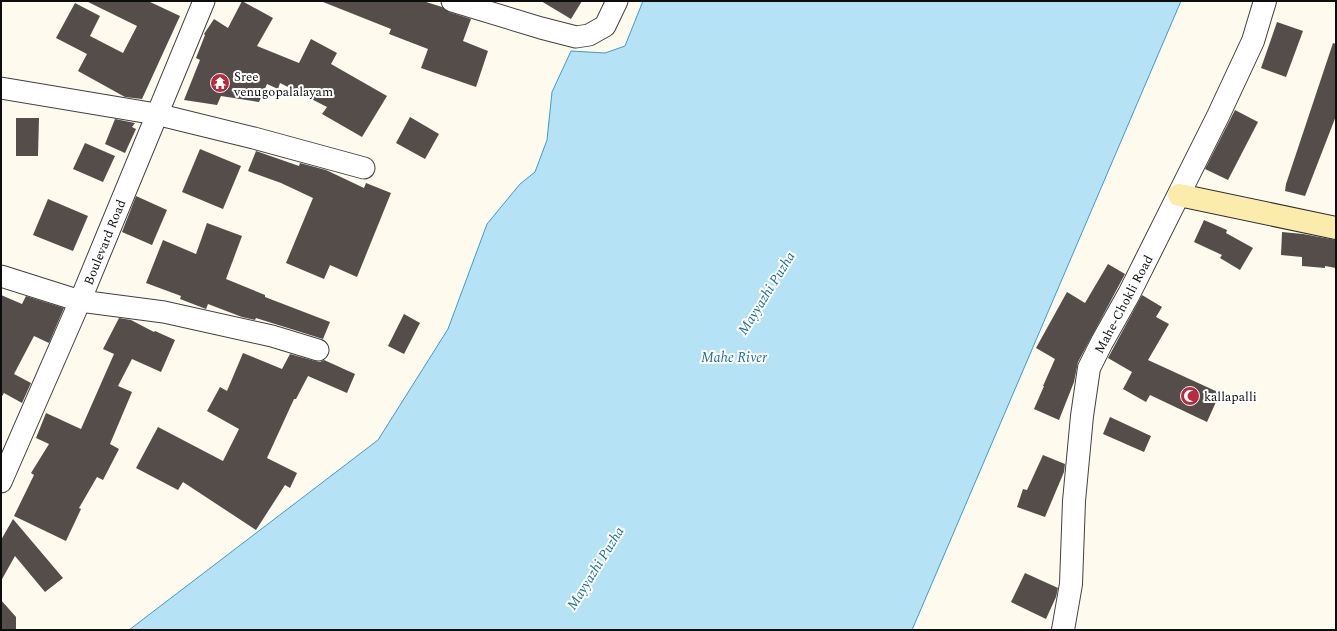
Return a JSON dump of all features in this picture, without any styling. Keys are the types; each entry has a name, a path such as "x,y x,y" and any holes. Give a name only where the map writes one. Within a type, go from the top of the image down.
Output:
{"main road":[{"path":"1179,195 1336,228"}],"street":[{"name":"Boulevard Road","path":"1,482 80,301 204,1"},
{"path":"452,1 576,37 589,35 605,26 617,1"},
{"name":"Mahe-Chokli Road","path":"1063,630 1071,584 1074,501 1082,416 1089,368 1129,294 1218,116 1253,41 1265,1"},
{"path":"1,88 156,114 254,138 364,168"},
{"path":"1,276 80,301 164,312 272,336 318,350"}],"water":[{"name":"Mahe River","path":"643,1 1181,1 912,630 129,630 378,440 448,329 487,224 520,184 535,172 547,140 552,92 571,51 605,53 625,46"}],"building":[{"path":"86,1 148,1 180,16 142,99 125,97 78,71 87,54 56,38 75,3 100,16 90,36 123,53 137,26"},
{"path":"242,1 273,18 257,46 299,63 311,39 337,53 331,64 387,96 362,137 322,114 327,107 280,83 278,89 267,84 259,102 221,96 217,105 184,100 200,60 196,58 205,35 204,34 214,19 228,28"},
{"path":"323,1 423,1 471,19 463,41 488,51 476,87 421,68 428,49 389,34 391,29"},
{"path":"541,1 582,1 571,19"},
{"path":"1277,22 1303,31 1286,77 1261,68"},
{"path":"1333,43 1336,44 1336,116 1305,196 1285,191 1286,184"},
{"path":"1235,110 1258,122 1228,180 1205,169"},
{"path":"410,117 439,134 425,159 396,143"},
{"path":"16,118 39,118 38,156 16,156"},
{"path":"115,119 135,123 132,127 136,129 125,153 105,144"},
{"path":"85,143 115,156 103,182 73,169"},
{"path":"200,149 241,166 223,209 182,192"},
{"path":"256,151 299,166 300,163 326,170 364,188 366,183 391,193 357,277 330,265 324,279 286,263 313,198 281,183 248,171"},
{"path":"136,196 167,210 152,245 122,232"},
{"path":"48,199 88,216 73,251 33,235"},
{"path":"1204,220 1227,230 1226,233 1253,248 1240,270 1220,258 1222,255 1194,242"},
{"path":"207,223 242,236 226,279 265,295 265,297 330,322 323,339 256,318 255,320 242,317 208,304 206,309 180,299 181,296 146,283 163,240 196,254"},
{"path":"1282,232 1336,240 1336,268 1325,266 1325,268 1302,266 1302,257 1281,255"},
{"path":"1108,264 1125,274 1078,362 1074,382 1059,420 1034,409 1055,359 1036,348 1067,292 1085,303"},
{"path":"1,295 22,304 26,296 64,308 49,343 34,336 14,374 31,383 22,403 4,393 1,398"},
{"path":"1142,295 1162,307 1156,317 1169,324 1148,360 1220,393 1207,422 1150,395 1146,402 1123,389 1132,372 1108,358"},
{"path":"404,314 420,323 404,354 388,346"},
{"path":"119,318 131,320 154,332 155,331 175,340 161,372 132,359 118,386 132,392 110,444 119,449 103,480 97,477 79,508 81,509 66,541 14,516 34,475 31,473 49,444 36,438 46,413 81,429 114,354 103,349"},
{"path":"243,353 282,369 290,354 320,362 324,360 355,374 347,393 308,376 296,399 294,399 267,458 297,473 290,488 285,485 256,530 183,482 178,490 136,468 158,427 223,461 239,429 207,411 220,387 227,391"},
{"path":"1110,417 1151,436 1144,452 1103,434"},
{"path":"1043,455 1065,464 1064,472 1045,517 1017,507 1023,489 1027,490"},
{"path":"13,519 63,578 45,592 15,556 1,581 1,540"},
{"path":"1025,573 1058,588 1056,597 1046,619 1011,602"},
{"path":"1,600 16,617 16,630 1,630"}],"place":[{"name":"Sree venugopalalayam","path":"220,83"},
{"name":"kallapalli","path":"1190,396"}],"water label":[{"name":"Mayyazhi Puzha","path":"766,293"},
{"name":"Mayyazhi Puzha","path":"595,568"}]}
